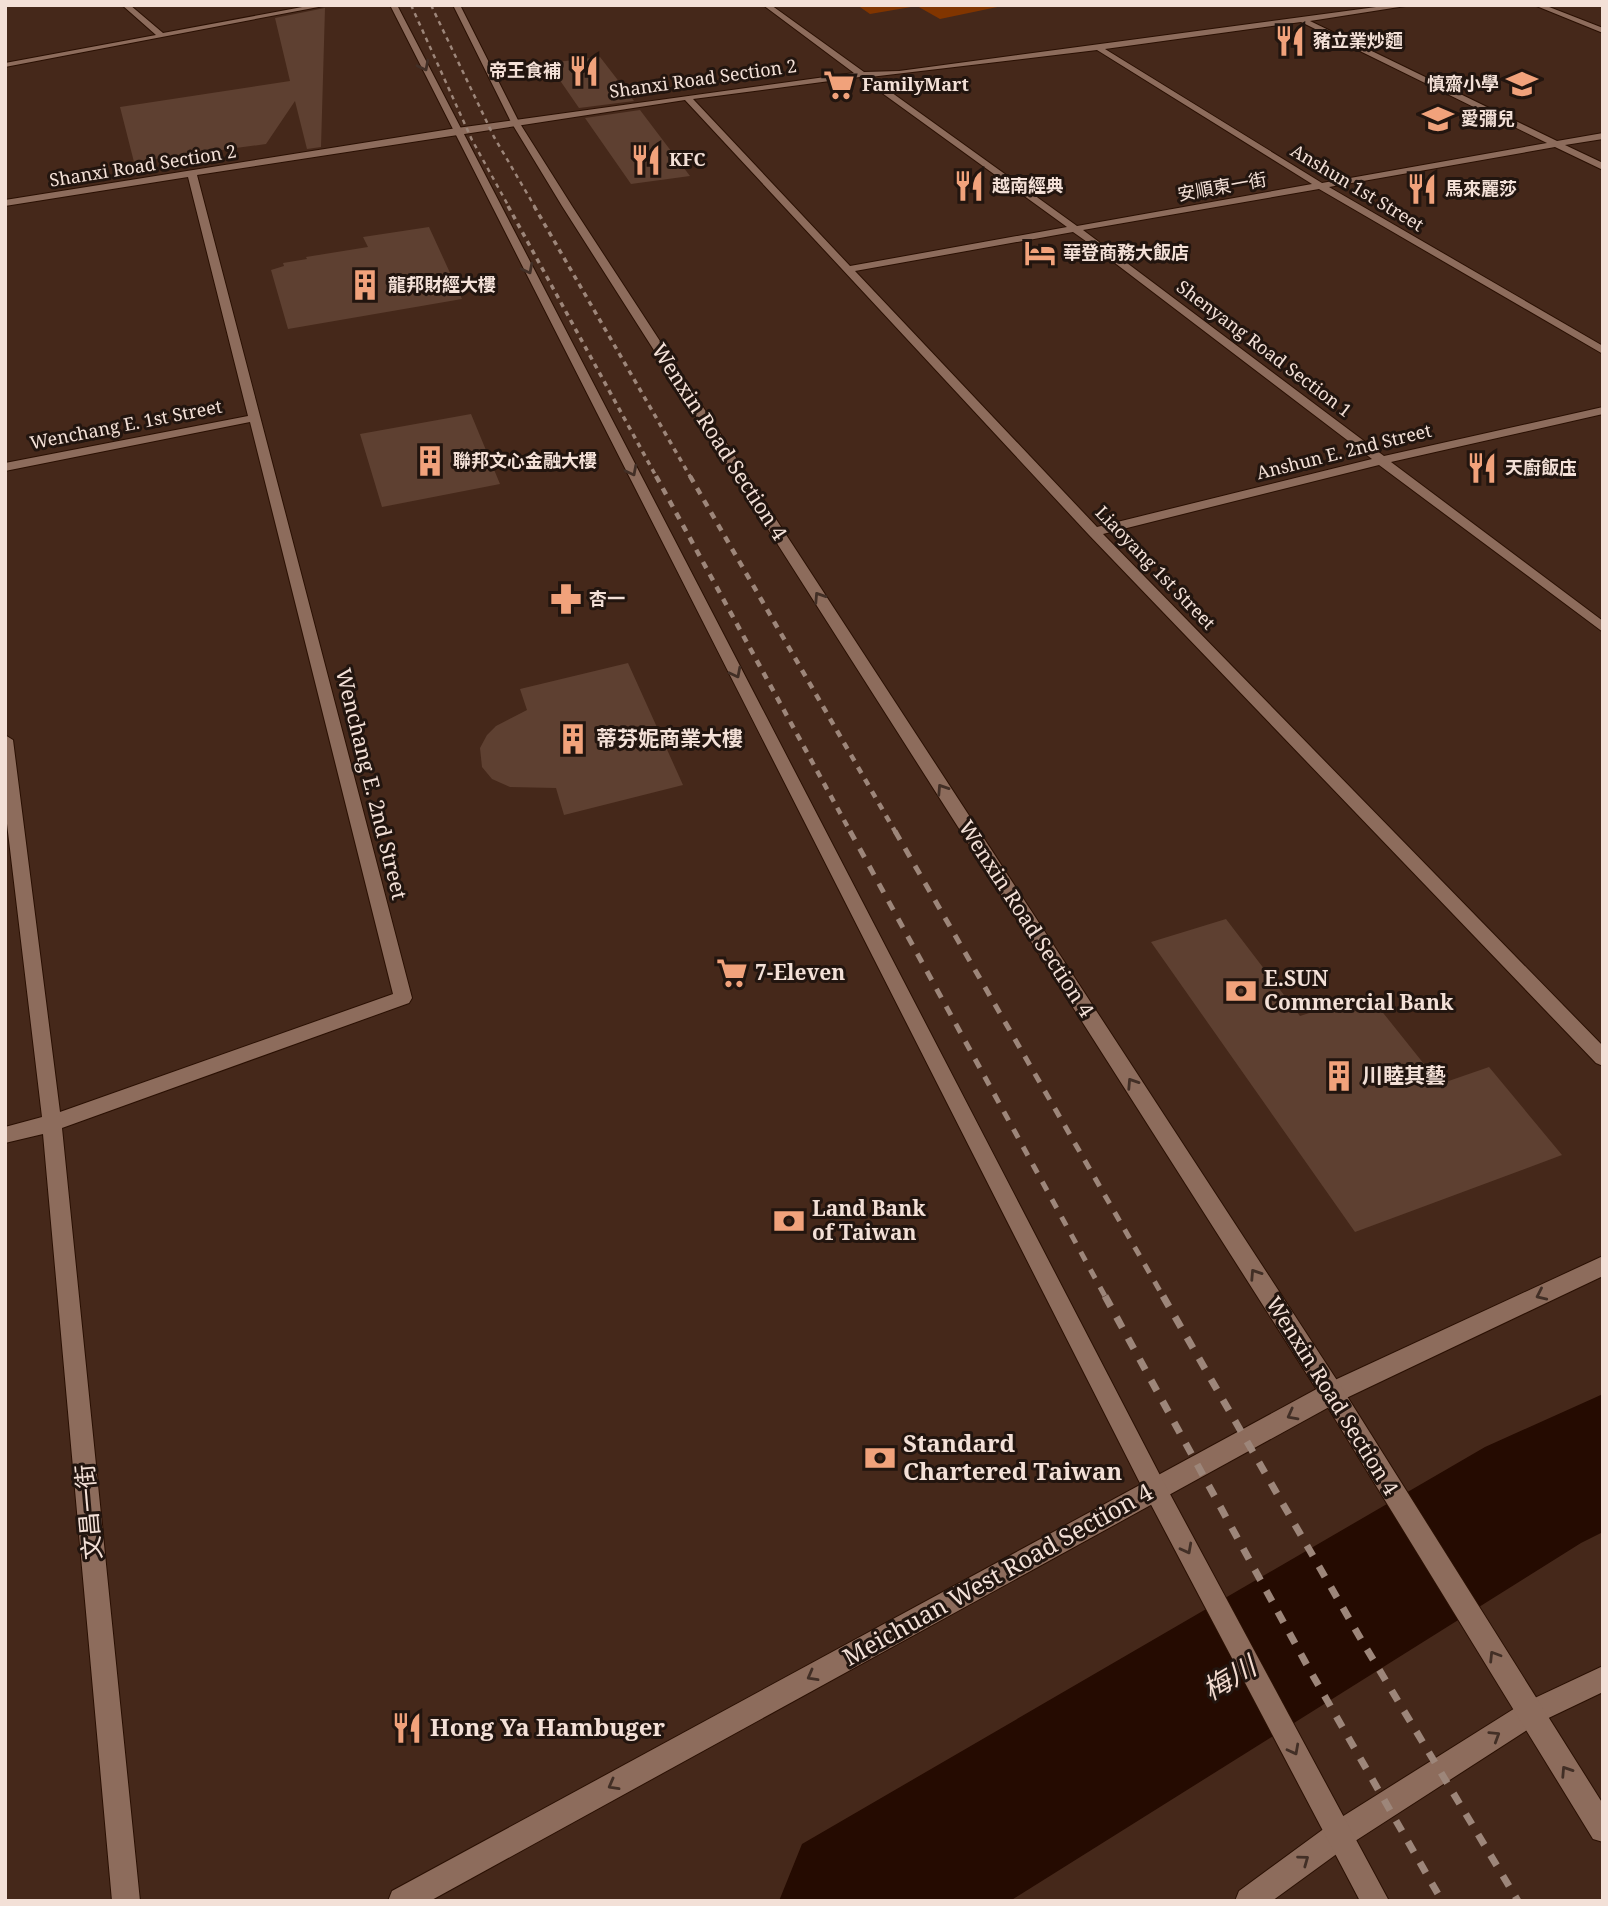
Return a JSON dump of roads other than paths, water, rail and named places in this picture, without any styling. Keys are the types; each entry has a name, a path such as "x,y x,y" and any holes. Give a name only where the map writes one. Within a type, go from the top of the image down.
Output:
{"street":[{"path":"125,5 162,36"},
{"path":"5,65 326,5"},
{"path":"393,5 1155,1489 1375,1901"},
{"name":"Wenxin Road Section 4","path":"456,5 515,122 1332,1393 1529,1714 1603,1829"},
{"name":"Shenyang Road Section 1","path":"766,5 1075,228 1603,628"},
{"name":"Shanxi Road Section 2","path":"5,204 687,97 860,73 900,73 1097,48 1409,5"},
{"path":"1537,5 1603,31"},
{"path":"1302,20 1603,167"},
{"name":"Anshun 1st Street","path":"1097,48 1321,186 1603,351"},
{"name":"Liaoyang 1st Street","path":"687,97 1094,532 1603,1058"},
{"name":"安順東一街","path":"847,269 1603,136"},
{"name":"Wenchang E. 2nd Street","path":"5,1135 52,1123 403,998 191,174"},
{"name":"Anshun E. 2nd Street","path":"1094,532 1383,460 1603,410"},
{"name":"Wenchang E. 1st Street","path":"5,467 254,418"},
{"name":"文昌一街","path":"5,740 52,1123 126,1901"},
{"name":"Meichuan West Road Section 4","path":"402,1901 1332,1393 1603,1266"},
{"path":"1250,1901 1339,1835 1529,1714 1603,1679"}],"waterway":[{"name":"梅川","path":"859,1901 1533,1495 1603,1461"}],"railway":[{"path":"411,5 472,140 509,207"},
{"path":"431,5 494,137 535,207"},
{"path":"508,206 657,478"},
{"path":"534,206 691,478"},
{"path":"656,476 851,833"},
{"path":"690,476 896,833"},
{"path":"850,831 1106,1298"},
{"path":"895,831 1164,1298"},
{"path":"1105,1296 1308,1667 1442,1901"},
{"path":"1163,1296 1362,1641 1518,1901"}],"place":[{"name":"豬立業炒麵","path":"1290,41"},
{"name":"帝王食補","path":"584,71"},
{"name":"慎齋小學","path":"1522,84"},
{"name":"FamilyMart","path":"839,85"},
{"name":"愛彌兒","path":"1438,119"},
{"name":"KFC","path":"646,160"},
{"name":"越南經典","path":"969,186"},
{"name":"馬來麗莎","path":"1422,189"},
{"name":"華登商務大飯店","path":"1040,253"},
{"name":"龍邦財經大樓","path":"365,285"},
{"name":"聯邦文心金融大樓","path":"430,461"},
{"name":"天廚飯庒","path":"1482,468"},
{"name":"杏一","path":"566,599"},
{"name":"蒂芬妮商業大樓","path":"573,739"},
{"name":"7-Eleven","path":"732,973"},
{"name":"E.SUN Commercial Bank","path":"1241,991"},
{"name":"川睦其藝","path":"1339,1076"},
{"name":"Land Bank of Taiwan","path":"789,1221"},
{"name":"Standard Chartered Taiwan","path":"880,1458"},
{"name":"Hong Ya Hambuger","path":"407,1728"}]}
